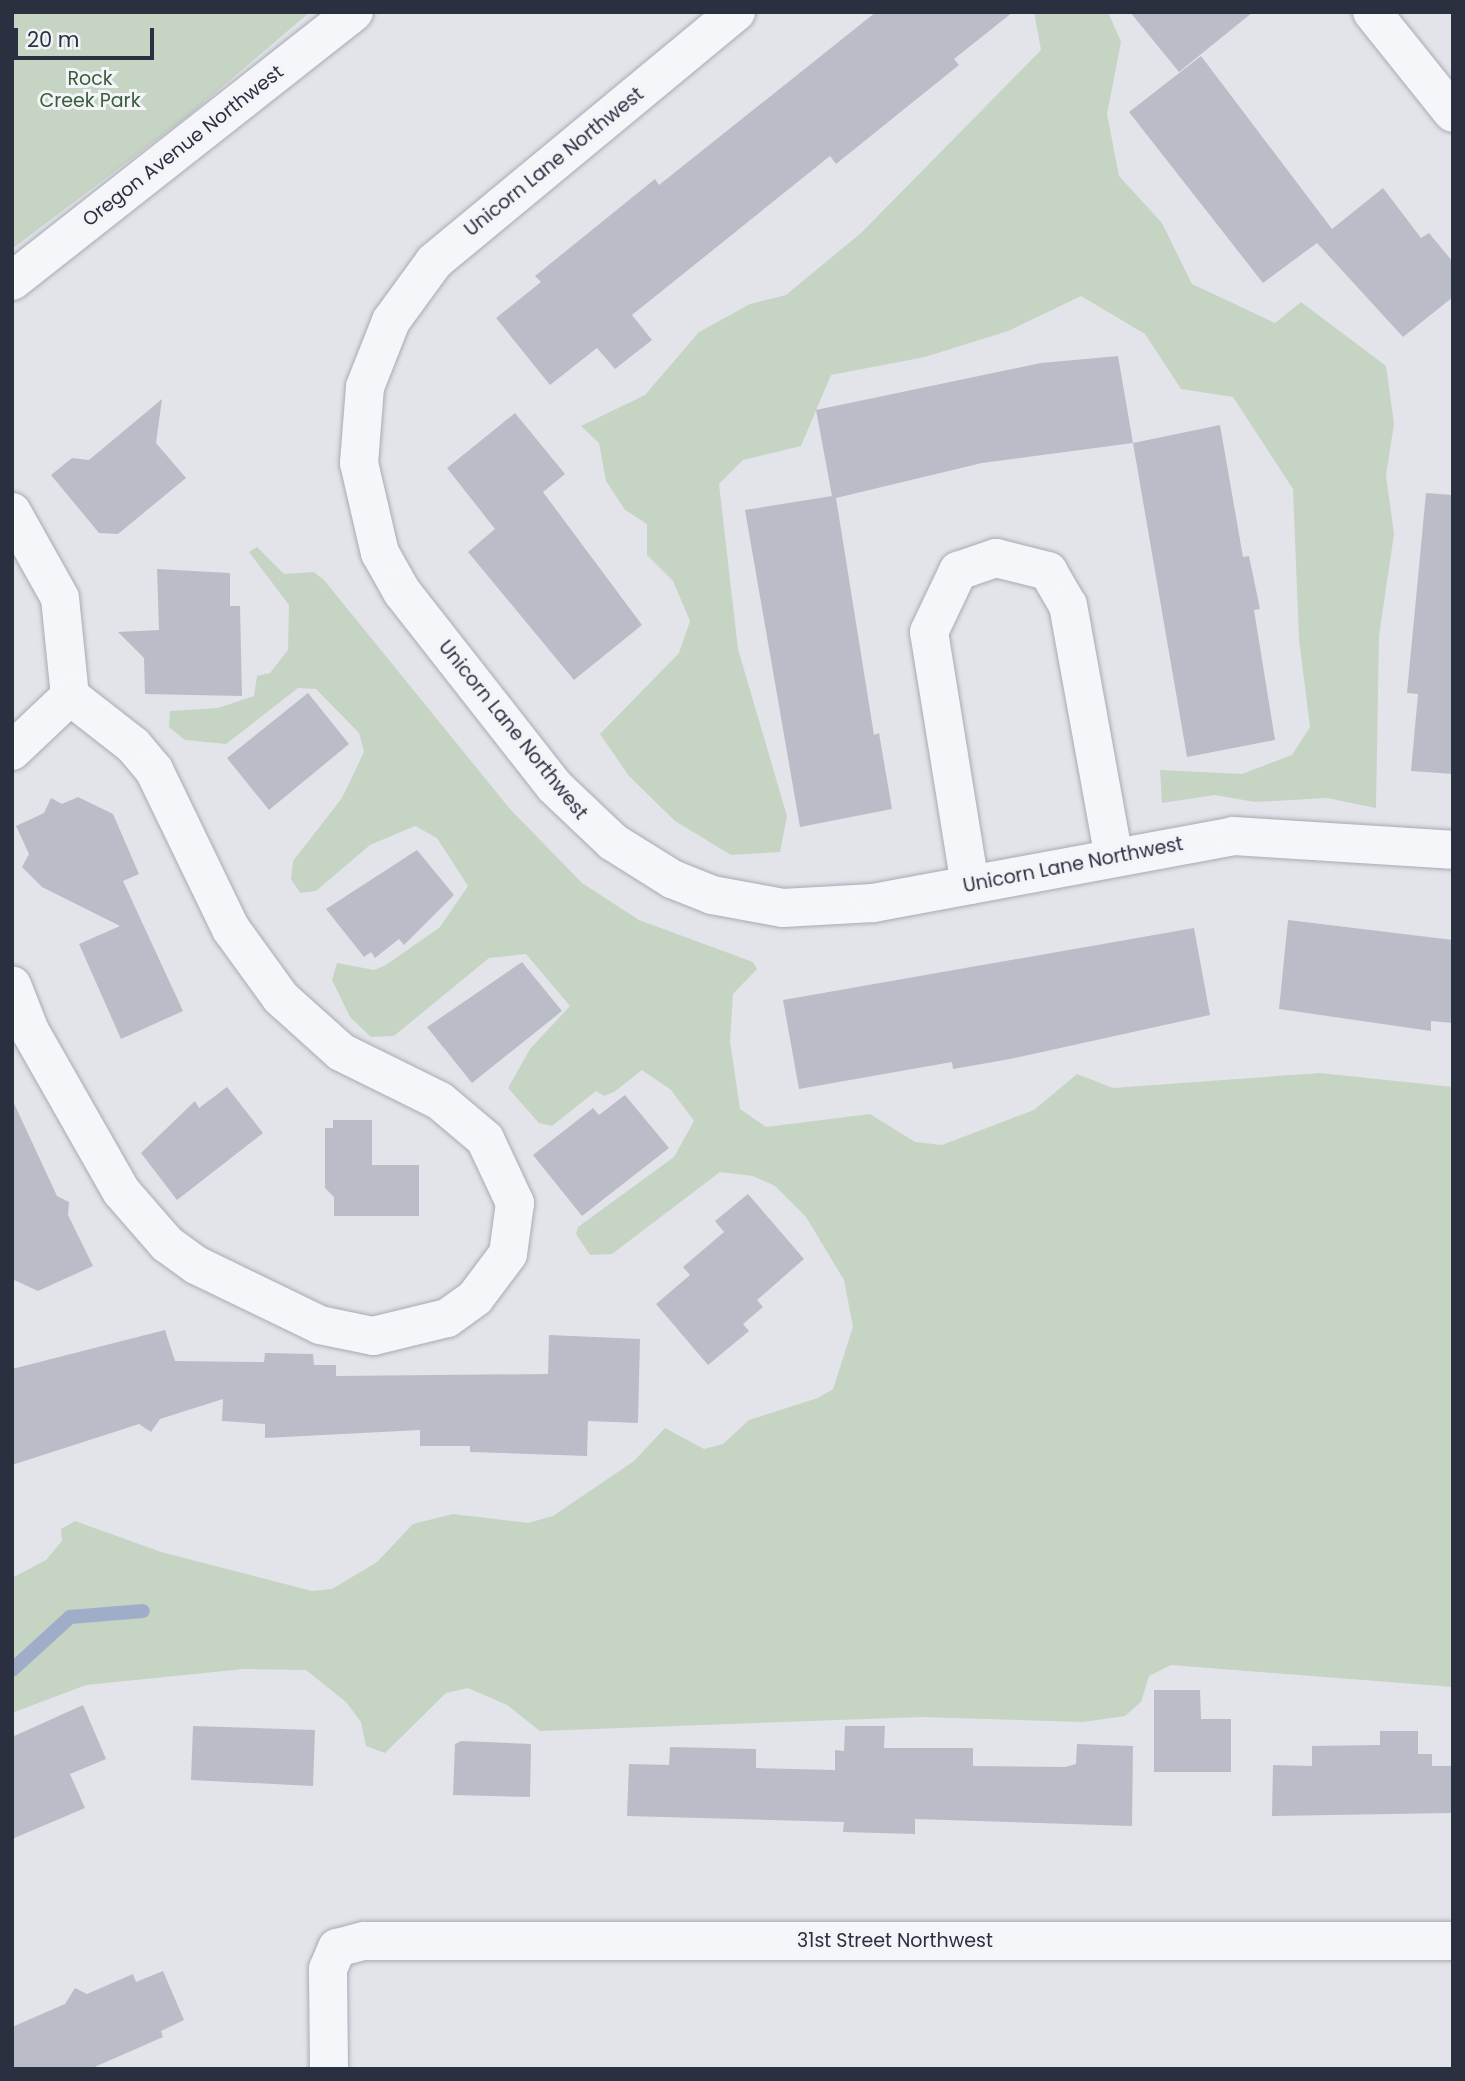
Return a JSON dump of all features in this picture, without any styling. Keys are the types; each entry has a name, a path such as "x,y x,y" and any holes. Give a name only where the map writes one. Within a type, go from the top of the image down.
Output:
{"street":[{"name":"Oregon Avenue Northwest","path":"12,281 354,12"},
{"name":"Unicorn Lane Northwest","path":"736,12 444,252 414,284 388,328 365,387 357,437 366,510 401,592 554,786 592,826 635,858 712,895 783,908 848,907 1233,836 1453,849"},
{"path":"1372,12 1453,113"},
{"path":"12,512 60,598 70,696 133,745 154,770 231,929 281,998 341,1052 424,1091 485,1139 515,1203 509,1254 475,1298 447,1318 373,1336 320,1325 196,1265 167,1244 121,1191 30,1031 12,985"},
{"path":"970,885 929,632 958,571 996,558 1048,571 1068,606 1114,857"},
{"path":"12,751 70,696"},
{"name":"31st Street Northwest","path":"329,2069 328,1969 337,1948 363,1941 1453,1941"}],"green space":[{"name":"Rock Creek Park","path":"12,12 310,12 187,117 12,249"},
{"path":"1034,12 1108,12 1121,42 1107,114 1119,176 1162,223 1192,284 1275,323 1301,302 1386,366 1394,424 1386,475 1394,534 1379,636 1376,808 1327,798 1255,802 1215,795 1162,803 1160,770 1242,774 1292,755 1310,727 1299,639 1293,489 1233,397 1181,389 1145,334 1081,296 1008,331 925,357 831,375 801,446 743,460 719,484 738,649 787,816 780,852 731,855 675,821 629,776 600,734 679,653 690,621 673,581 647,555 647,524 625,510 606,481 599,443 581,426 645,395 699,332 750,304 786,295 861,233 1041,50"},
{"path":"257,547 284,574 314,572 324,580 510,809 582,883 639,920 753,962 757,969 733,994 730,1041 740,1109 766,1127 870,1114 915,1142 942,1145 1034,1110 1077,1074 1113,1088 1320,1073 1453,1087 1453,1687 1171,1665 1149,1676 1141,1702 1125,1716 1083,1722 922,1717 540,1731 507,1705 468,1688 446,1693 385,1753 366,1746 361,1722 346,1702 306,1670 244,1669 86,1685 12,1713 12,1578 46,1560 62,1541 61,1529 75,1521 161,1552 312,1591 332,1589 377,1562 413,1524 453,1514 528,1523 553,1516 634,1461 665,1428 704,1449 723,1444 749,1420 818,1398 833,1389 853,1327 844,1280 806,1217 775,1186 753,1176 720,1172 612,1254 590,1255 576,1234 578,1227 674,1157 694,1121 671,1090 642,1070 614,1092 604,1096 596,1091 552,1126 539,1123 508,1088 530,1049 570,1006 526,954 489,958 394,1036 371,1037 350,1017 332,980 337,963 374,970 386,965 440,927 468,886 437,838 415,826 370,845 316,891 300,893 291,879 293,861 342,798 364,752 359,733 316,689 298,688 226,744 185,740 169,727 170,711 218,708 254,696 257,676 270,673 288,650 289,605 249,552"}],"building":[{"path":"876,12 1013,12 954,59 959,65 836,164 830,156 632,315 652,340 615,369 597,348 550,385 496,318 541,282 535,276 655,179 659,185"},
{"path":"1130,12 1253,12 1179,72"},
{"path":"1201,56 1332,229 1383,188 1421,238 1429,233 1453,262 1453,297 1403,337 1317,243 1263,283 1129,112"},
{"path":"1118,356 1133,443 982,463 836,498 874,735 879,733 892,809 800,827 745,510 832,496 816,410 1041,363"},
{"path":"162,399 156,443 186,478 118,534 99,533 51,475 72,458 89,460"},
{"path":"515,413 565,474 543,492 642,625 574,680 468,552 495,529 447,468"},
{"path":"1220,425 1243,557 1249,556 1260,609 1254,610 1275,740 1187,757 1133,443"},
{"path":"1426,493 1453,495 1453,774 1411,771 1418,694 1407,693"},
{"path":"157,569 230,573 230,606 240,606 242,696 145,694 144,658 118,632 159,630"},
{"path":"308,693 349,744 269,810 227,758"},
{"path":"78,797 113,814 139,874 123,881 183,1011 121,1039 79,944 120,926 42,887 22,867 29,854 16,826 44,813 51,798 62,804"},
{"path":"417,850 454,895 404,945 399,939 375,958 371,952 364,957 326,909"},
{"path":"1288,920 1453,940 1453,1023 1431,1021 1431,1031 1279,1009"},
{"path":"1194,928 1210,1015 1010,1059 953,1069 952,1062 799,1089 783,1000"},
{"path":"522,962 562,1011 472,1083 427,1027"},
{"path":"227,1087 263,1133 177,1200 141,1153 195,1101 199,1108"},
{"path":"625,1095 669,1148 582,1216 533,1155 593,1108 599,1115"},
{"path":"12,1099 57,1196 69,1202 68,1215 93,1266 38,1291 12,1279"},
{"path":"333,1120 372,1120 372,1165 419,1165 419,1216 334,1216 334,1197 325,1188 325,1128 333,1128"},
{"path":"748,1194 804,1259 757,1300 763,1307 743,1324 749,1331 708,1365 656,1304 690,1275 683,1267 724,1232 715,1221"},
{"path":"165,1330 175,1361 264,1362 265,1353 313,1354 314,1365 336,1365 336,1376 548,1374 549,1335 640,1339 638,1423 588,1421 587,1456 470,1452 470,1446 420,1446 420,1430 265,1438 265,1424 222,1421 223,1399 160,1419 151,1432 139,1424 12,1465 12,1369"},
{"path":"1154,1690 1200,1690 1201,1719 1231,1719 1231,1772 1154,1772"},
{"path":"83,1705 106,1759 70,1774 85,1808 12,1839 12,1737"},
{"path":"193,1726 315,1730 313,1786 191,1780"},
{"path":"845,1726 885,1726 884,1748 973,1748 973,1766 1065,1767 1076,1764 1077,1744 1133,1746 1132,1826 915,1819 915,1834 843,1832 844,1822 627,1816 629,1764 669,1765 670,1747 756,1749 756,1768 835,1770 835,1750 844,1751"},
{"path":"1380,1731 1418,1731 1418,1754 1432,1754 1432,1766 1452,1766 1451,1813 1272,1816 1273,1765 1312,1766 1312,1746 1380,1745"},
{"path":"461,1741 531,1744 530,1797 453,1795 455,1744"},
{"path":"163,1971 184,2020 161,2031 163,2037 90,2069 12,2069 12,2027 65,2004 75,1988 87,1994 133,1974 136,1982"}],"waterway":[{"path":"12,1670 70,1617 143,1611"}]}
